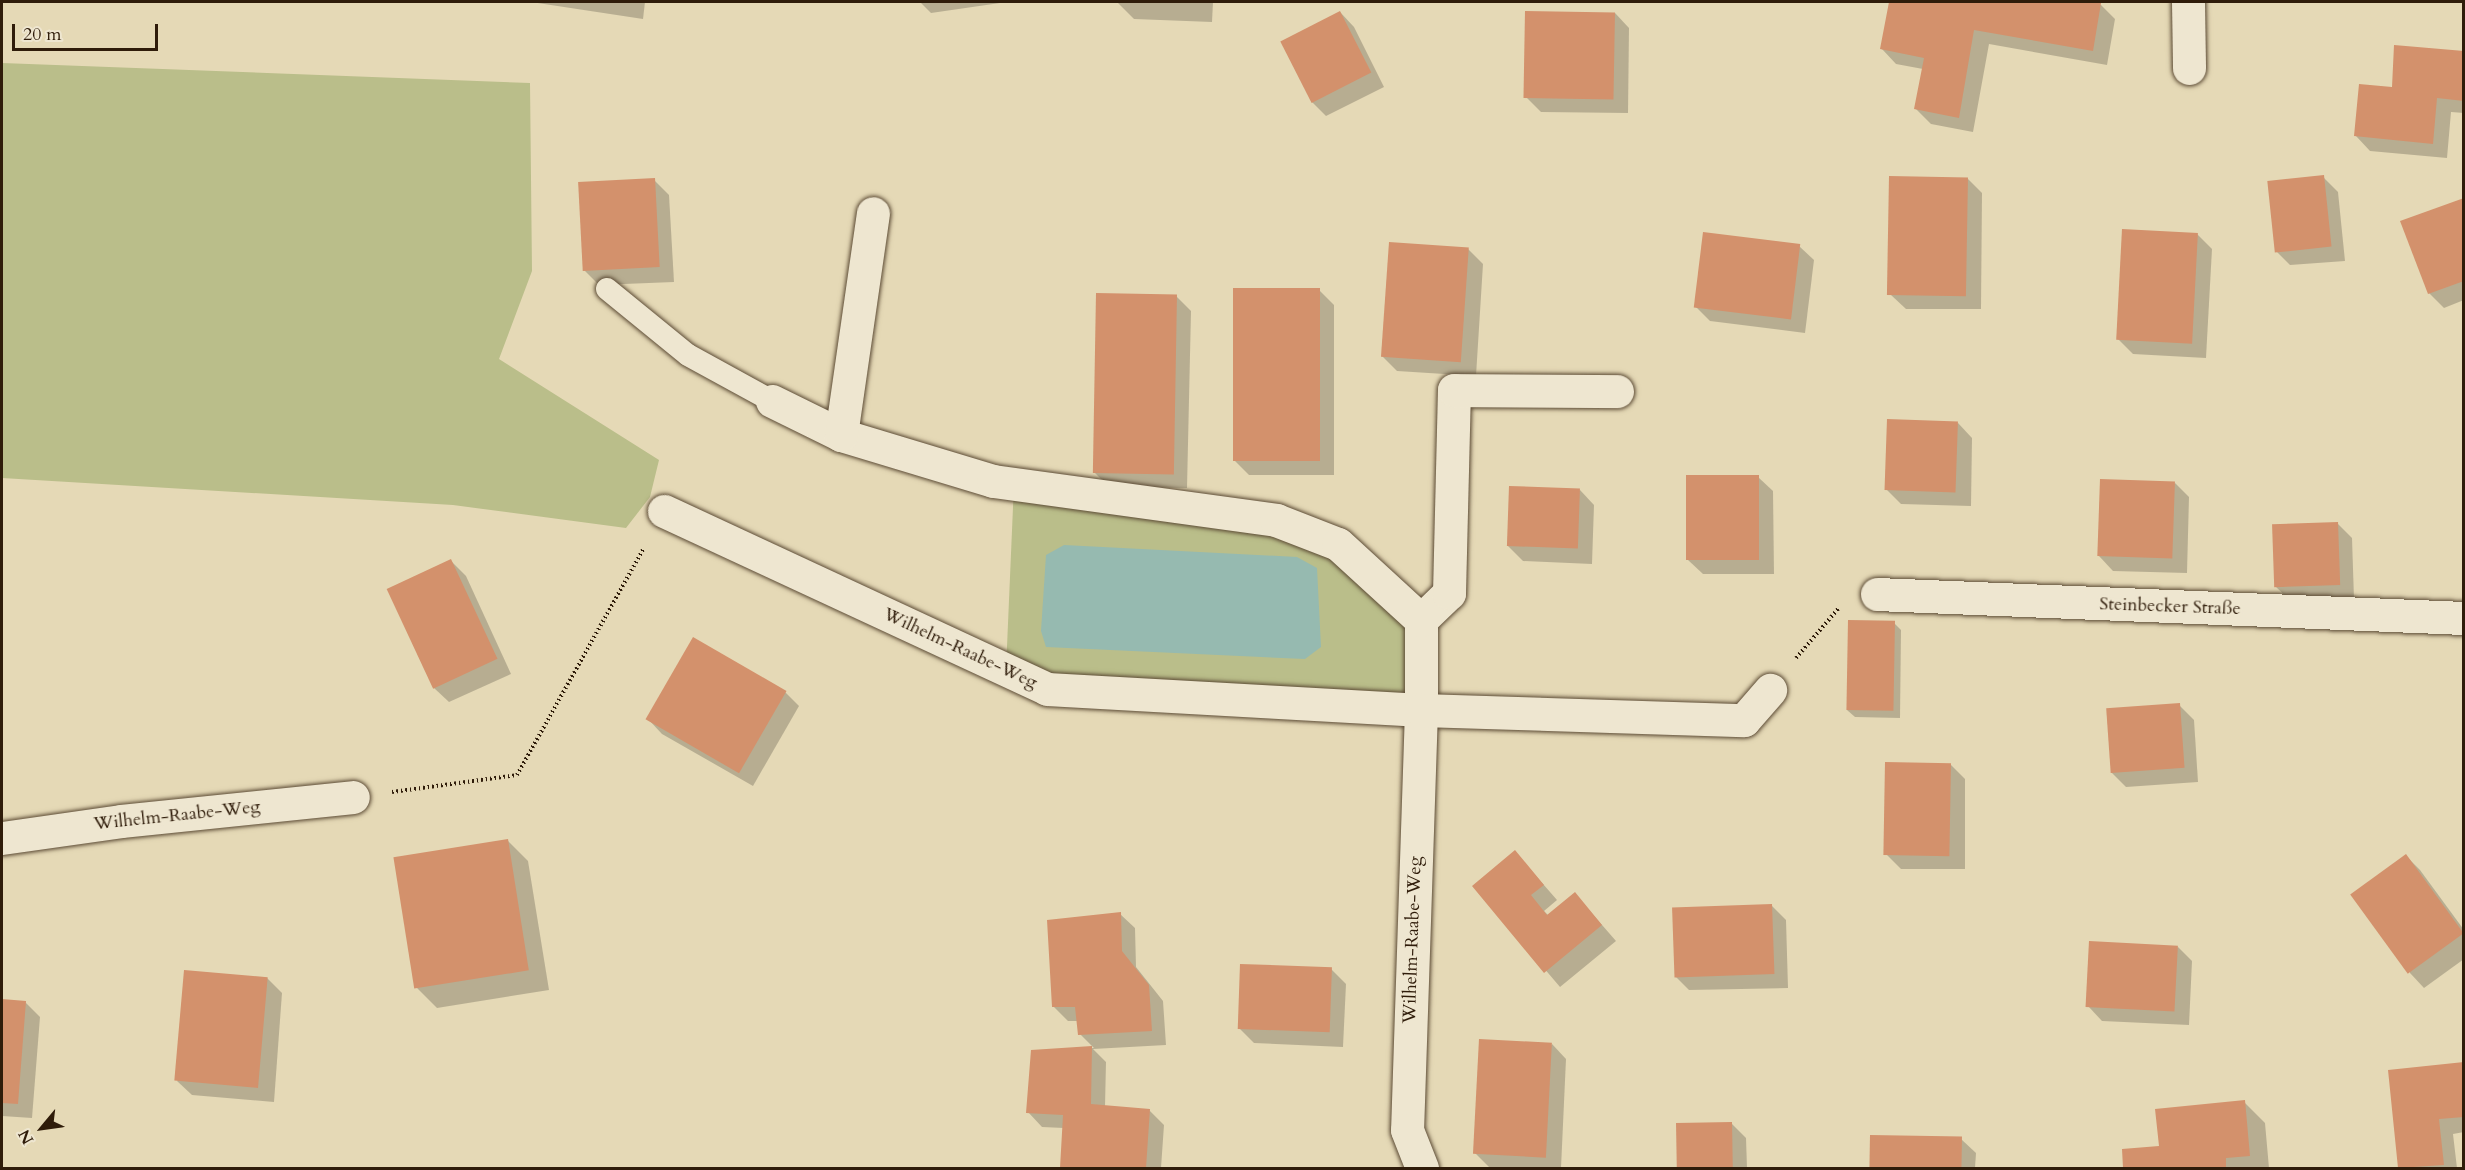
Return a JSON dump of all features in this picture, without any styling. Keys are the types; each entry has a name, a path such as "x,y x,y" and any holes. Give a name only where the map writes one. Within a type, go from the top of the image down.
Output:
{"street":[{"path":"2188,2 2189,68"},
{"path":"841,435 873,213"},
{"path":"772,401 841,435 993,481 1276,520 1338,544 1421,620 1449,592 1454,390 1617,391"},
{"name":"Wilhelm-Raabe-Weg","path":"664,511 1047,689 1421,710 1744,720 1770,690"},
{"name":"Steinbecker Straße","path":"1877,594 2463,618"},
{"name":"Wilhelm-Raabe-Weg","path":"1421,620 1421,710 1407,1130 1422,1168"},
{"name":"Wilhelm-Raabe-Weg","path":"2,838 121,822 353,797"}],"lane":[{"path":"607,289 688,355 772,401"}],"path":[{"path":"353,797 517,775 664,511"},
{"path":"1770,690 1852,594 1877,594"}],"green space":[{"path":"2,63 530,83 532,271 499,359 659,460 650,497 626,528 453,505 2,478"},
{"path":"1014,484 1276,520 1421,620 1421,710 1006,670"}],"water":[{"path":"1064,545 1297,557 1317,568 1321,647 1305,659 1046,647 1041,631 1046,555"}],"building":[{"path":"1889,2 2101,3 2093,51 1974,30 1959,118 1914,109 1924,58 1880,49"},
{"path":"1340,11 1371,72 1312,103 1280,41"},
{"path":"1525,11 1615,13 1613,100 1523,98"},
{"path":"2394,45 2464,51 2464,101 2437,98 2433,144 2354,136 2359,84 2392,87"},
{"path":"2324,175 2332,247 2275,253 2267,181"},
{"path":"1889,176 1968,177 1966,296 1887,295"},
{"path":"655,178 660,267 583,271 578,182"},
{"path":"2464,198 2464,281 2428,294 2400,221"},
{"path":"2122,229 2198,233 2192,344 2116,340"},
{"path":"1703,232 1800,244 1791,319 1694,307"},
{"path":"1389,242 1469,248 1461,362 1381,357"},
{"path":"1233,288 1320,288 1320,461 1233,461"},
{"path":"1096,293 1177,294 1174,474 1093,473"},
{"path":"1887,419 1958,421 1955,492 1885,490"},
{"path":"1686,475 1759,475 1759,560 1686,560"},
{"path":"2100,479 2175,482 2172,559 2097,556"},
{"path":"1509,486 1580,488 1578,548 1507,546"},
{"path":"2338,522 2340,585 2274,587 2272,524"},
{"path":"451,559 497,659 433,689 387,589"},
{"path":"1848,620 1895,621 1893,711 1846,710"},
{"path":"693,637 787,691 739,773 646,719"},
{"path":"2180,703 2185,768 2111,773 2106,708"},
{"path":"1885,762 1951,763 1949,856 1883,855"},
{"path":"508,839 529,970 414,989 393,857"},
{"path":"1515,850 1544,885 1531,895 1547,915 1575,892 1602,925 1544,973 1472,886"},
{"path":"2406,854 2464,933 2408,974 2350,895"},
{"path":"1772,904 1774,974 1675,977 1672,907"},
{"path":"1121,912 1122,951 1149,985 1152,1031 1078,1035 1075,1007 1052,1007 1047,920"},
{"path":"2089,941 2178,946 2174,1012 2086,1007"},
{"path":"1240,964 1332,967 1330,1032 1238,1029"},
{"path":"184,970 268,977 258,1088 174,1081"},
{"path":"2,999 26,1001 18,1104 2,1103"},
{"path":"1479,1039 1552,1043 1546,1158 1473,1154"},
{"path":"1092,1046 1091,1104 1150,1109 1146,1168 1060,1168 1063,1115 1026,1113 1031,1050"},
{"path":"2464,1062 2464,1117 2439,1119 2444,1165 2398,1168 2388,1070"},
{"path":"2245,1100 2250,1156 2226,1158 2226,1168 2123,1168 2122,1149 2159,1146 2155,1109"},
{"path":"1732,1122 1733,1168 1677,1168 1676,1123"},
{"path":"1870,1135 1962,1137 1961,1168 1869,1168"}]}
